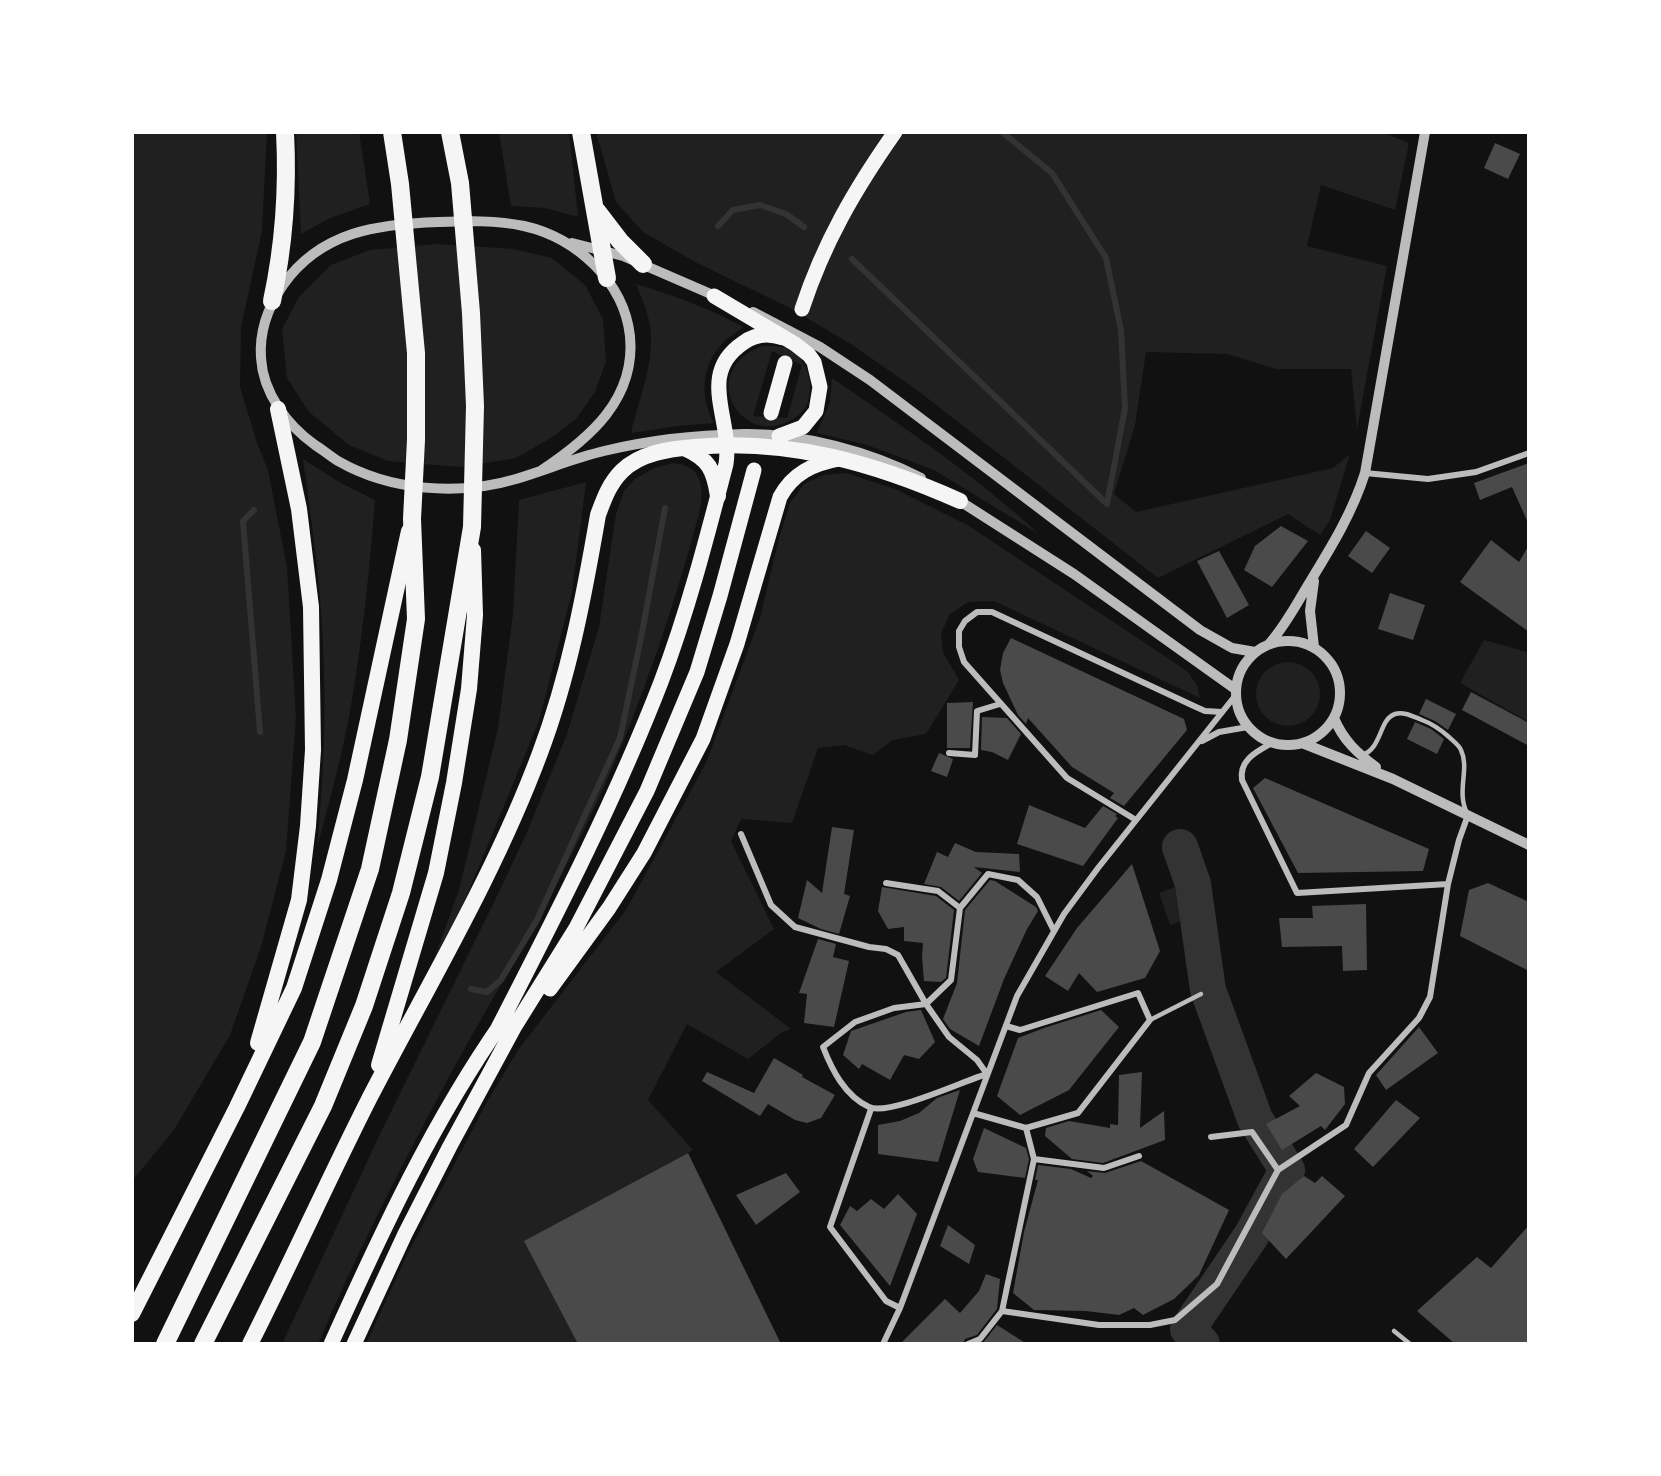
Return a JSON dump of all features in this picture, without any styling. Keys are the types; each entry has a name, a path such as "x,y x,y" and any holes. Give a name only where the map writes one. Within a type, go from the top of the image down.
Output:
{"highway":[{"path":"272,301 280,264 284,228 285,132"},
{"path":"165,1344 312,1042 370,869 398,740 416,619 412,519 416,440 416,353 400,184 392,132"},
{"path":"369,1101 436,873 454,783 469,689 475,615 472,527 475,406 471,314 459,183 450,132"},
{"path":"581,132 607,278"},
{"path":"594,207 620,241 643,264"},
{"path":"237,1107 271,1002 299,900 308,826 313,750 311,607 299,509 278,409"},
{"path":"250,1344 369,1101 483,883 541,751 571,657 598,516 606,494 622,471 649,455 727,440 779,446 841,458 889,472 960,501"},
{"path":"684,448 699,455 711,468 716,479 718,496"},
{"path":"132,1314 237,1107 294,988 330,880 355,780 412,519"},
{"path":"203,1344 323,1106 364,1006 401,893 430,777 472,527"}],"main road":[{"path":"802,309 814,271 837,221 895,132"},
{"path":"714,296 795,344 809,355 818,374 820,387 816,411 803,427 779,436"},
{"path":"498,1028 589,848 661,681 689,599 726,464 727,440 717,382 722,365 735,349 749,339 767,335 783,338"},
{"path":"771,413 785,363"},
{"path":"516,1026 549,991 609,908 644,853 679,789 703,740 726,679 775,509 784,489 800,472 820,463 841,458"},
{"path":"354,1344 405,1234 516,1026 558,959 647,791 697,672 754,470"},
{"path":"332,1344 410,1179 451,1102 498,1028 603,875"}],"street":[{"path":"1269,644 1316,572 1356,501 1365,473 1425,132"},
{"path":"1424,146 1430,132"},
{"path":"883,1344 900,1308 1017,996 1064,915 1222,712 1235,692 1241,669 1254,652 1269,644 1292,640 1314,647 1325,655 1333,666 1339,679 1341,692 1334,718 1321,734 1302,743 1287,746 1272,743 1248,727 1237,707 1235,692 1074,574 960,501 885,461 850,450 779,436 762,434 727,440 628,446 600,452 513,480 480,487 437,489 387,481 339,462 304,437 278,409 267,384 261,362 261,340 265,317 272,301 305,260 327,243 358,231 422,222 497,222 526,226 562,241 643,264 783,326 830,353 902,403 1200,630 1233,648 1254,652"},
{"path":"542,470 575,448 596,429 622,390 631,357 624,309 607,278 590,261 562,241"},
{"path":"1365,473 1428,479 1476,472 1529,453"},
{"path":"1314,647 1311,611 1316,572"},
{"path":"1136,820 1067,778 964,662 959,647 959,631 966,621 977,612 992,612 1205,711 1222,712"},
{"path":"949,753 975,755 977,711 1000,704"},
{"path":"1334,718 1344,738 1360,756 1393,779"},
{"path":"1199,743 1219,732 1248,727"},
{"path":"1272,743 1243,764 1242,780 1297,892 1448,884"},
{"path":"1302,743 1393,779 1529,845"},
{"path":"1002,1311 1099,1325 1150,1325 1175,1320 1217,1284 1278,1170 1346,1125 1369,1073 1419,1018 1430,996 1448,884 1468,815"},
{"path":"741,834 771,905 795,927 869,947 886,949 898,955 926,1004 949,1037 977,1060 987,1074"},
{"path":"987,1074 896,1107 871,1108 851,1095 832,1071 823,1047 855,1022 894,1008 926,1004 951,980 960,908 988,874 1018,880 1037,897 1054,931"},
{"path":"886,883 938,891 960,908"},
{"path":"973,1113 1026,1128 1078,1113 1150,1020 1138,993 1020,1030 1006,1026"},
{"path":"871,1108 830,1227 886,1301 900,1308"},
{"path":"969,1344 980,1339 1002,1311 1034,1159 1026,1128"},
{"path":"1211,1137 1252,1132 1278,1170"},
{"path":"1034,1159 1104,1168 1139,1156"}],"lane":[{"path":"1360,756 1373,749 1389,718 1395,714 1403,713 1437,726 1461,748 1464,758 1461,802 1468,815"},
{"path":"1150,1020 1201,994"},
{"path":"1394,1331 1410,1344"}],"shaded area":[{"path":"132,132 267,132 262,231 241,327 240,387 268,470 287,567 296,717 286,851 261,947 230,1035 174,1130 132,1181"},
{"path":"296,132 359,132 370,204 330,218 301,234"},
{"path":"499,132 569,132 578,217 545,208 511,206"},
{"path":"596,132 1382,132 1409,143 1395,210 1321,185 1307,246 1387,266 1357,429 1351,369 1276,369 1228,354 1146,352 1135,425 1114,494 1136,512 1333,468 1350,454 1330,520 1320,535 1288,514 1158,578 917,390 851,344 788,307 695,262 643,232 616,202"},
{"path":"437,244 513,249 552,258 585,285 603,319 606,361 595,392 576,419 551,438 516,458 460,467 388,461 349,445 309,412 287,378 282,329 299,297 331,265 370,250"},
{"path":"636,284 691,302 743,327 721,345 714,354 706,373 706,404 714,423 631,433 647,374 651,349 650,324"},
{"path":"763,346 778,346 793,352 804,364 809,380 810,388 806,407 787,422 769,426 753,423 740,414 732,401 729,386 732,371 743,357","holes":["772,351 802,365 787,418 753,416"]},
{"path":"832,378 964,472 1039,534 934,470 867,445 817,433 830,402"},
{"path":"303,459 339,482 375,500 364,618 351,708 317,848 324,739 323,647 317,566"},
{"path":"673,463 690,468 699,478 702,493 700,510 660,644 627,732 590,818 553,891 451,1072 404,1162 359,1253 318,1344 282,1344 380,1134 500,890 528,830 567,734 599,627 616,514 624,491 635,479 654,468"},
{"path":"846,473 895,489 969,526 1187,671 1197,685 1200,698 994,601 968,602 950,614 941,634 943,652 959,680 926,734 892,740 873,755 844,745 818,748 792,823 741,819 731,841 774,929 716,972 791,1029 781,1033 748,1059 687,1024 648,1100 693,1150 525,1241 578,1344 366,1344 407,1255 488,1100 518,1050 626,910 706,763 760,618 779,538 790,503 804,484 823,475"},
{"path":"586,482 572,592 539,721 458,917 435,956 459,890 498,728 513,614 519,500"},
{"path":"1484,640 1529,651 1529,722 1460,683"},
{"path":"1288,662 1306,668 1314,676 1320,694 1314,712 1306,720 1288,726 1270,720 1262,712 1256,694 1262,676 1270,668"},
{"path":"1180,885 1190,918 1170,925 1159,893"}],"building":[{"path":"1495,143 1520,154 1508,179 1484,168"},
{"path":"1529,463 1529,525 1512,487 1480,500 1474,483"},
{"path":"1281,526 1308,541 1272,587 1244,570 1255,546"},
{"path":"1366,531 1390,548 1372,573 1348,556"},
{"path":"1491,540 1519,562 1529,545 1529,632 1460,582"},
{"path":"1219,551 1249,605 1227,618 1197,561"},
{"path":"1390,593 1425,605 1413,640 1378,629"},
{"path":"1011,638 1184,719 1187,730 1124,806 1110,798 1114,793 1072,767 1028,718 1026,724 1018,715 1003,683 1000,670 1003,653"},
{"path":"1471,692 1529,723 1529,746 1462,710"},
{"path":"1426,699 1456,714 1448,730 1419,714"},
{"path":"973,702 970,748 947,748 947,703"},
{"path":"982,717 1007,718 1021,734 1008,760 992,752 981,750"},
{"path":"1415,722 1431,729 1444,739 1437,754 1407,739"},
{"path":"939,753 953,759 947,777 931,771"},
{"path":"1265,778 1429,849 1423,871 1298,873 1253,788"},
{"path":"1029,805 1085,828 1103,806 1117,814 1115,816 1118,818 1083,866 1017,844"},
{"path":"832,827 854,830 844,894 850,896 839,934 821,929 798,918 807,880 822,893"},
{"path":"955,843 976,852 1019,854 1020,872 974,867 982,873 959,901 941,887 924,884 937,852 948,857"},
{"path":"1132,864 1160,951 1145,978 1097,992 1079,973 1068,991 1045,976 1077,928"},
{"path":"990,880 1036,907 1038,911 1004,979 979,1046 950,1029 943,1019 957,983 965,910"},
{"path":"1488,883 1529,902 1529,971 1460,936 1469,890"},
{"path":"882,887 936,896 954,910 946,978 941,982 924,981 923,943 904,941 904,927 888,929 878,911"},
{"path":"1366,904 1367,970 1343,971 1342,946 1282,947 1279,918 1313,918 1312,906"},
{"path":"818,939 836,944 833,957 849,961 834,1027 804,1023 807,994 799,993"},
{"path":"921,1010 935,1042 919,1059 904,1055 890,1080 862,1064 859,1069 843,1055 851,1031 906,1012"},
{"path":"1101,1010 1119,1027 1069,1090 1020,1115 997,1096 1018,1038"},
{"path":"1419,1027 1438,1053 1386,1090 1376,1075"},
{"path":"774,1058 835,1095 821,1118 807,1123 795,1120 768,1104 760,1116 702,1081 707,1072 754,1093"},
{"path":"1142,1072 1140,1128 1164,1111 1165,1140 1103,1163 1072,1159 1045,1136 1046,1128 1069,1121 1110,1128 1110,1124 1118,1125 1119,1075"},
{"path":"1316,1073 1344,1087 1345,1104 1325,1130 1321,1126 1282,1150 1266,1124 1300,1106 1289,1096"},
{"path":"960,1090 938,1162 878,1154 878,1125 900,1121 919,1113 937,1098"},
{"path":"1396,1100 1420,1118 1373,1167 1354,1149"},
{"path":"984,1128 1026,1148 1029,1159 1025,1178 978,1172 973,1159"},
{"path":"688,1153 781,1344 578,1344 524,1241"},
{"path":"1141,1161 1229,1210 1199,1275 1174,1299 1143,1315 1134,1308 1119,1315 1086,1311 1034,1310 1013,1293 1024,1232 1038,1180 1035,1180 1038,1165 1071,1169 1091,1178 1093,1176 1087,1171 1105,1173"},
{"path":"786,1173 800,1192 756,1225 736,1195"},
{"path":"1304,1176 1315,1183 1322,1176 1345,1196 1286,1259 1262,1233 1282,1194"},
{"path":"898,1194 917,1214 890,1286 840,1225 850,1206 857,1211 871,1199 884,1209"},
{"path":"948,1225 975,1245 969,1264 940,1246"},
{"path":"1529,1225 1529,1344 1455,1344 1417,1311 1477,1257 1491,1268"},
{"path":"986,1274 1000,1279 997,1309 977,1335 965,1339 963,1344 900,1344 945,1299 960,1313 979,1291"},
{"path":"997,1325 1027,1344 982,1344"}],"waterway":[{"path":"1002,132 1052,173 1106,258 1121,330 1125,408 1107,504"},
{"path":"718,226 733,210 760,205 786,214 804,227"},
{"path":"852,259 1107,504"},
{"path":"471,989 487,992 501,980 537,920 620,738 665,508"},
{"path":"254,510 243,521 260,732"},
{"path":"1180,847 1193,884 1208,990 1255,1119 1287,1170 1251,1236 1188,1329 1202,1344"}]}
